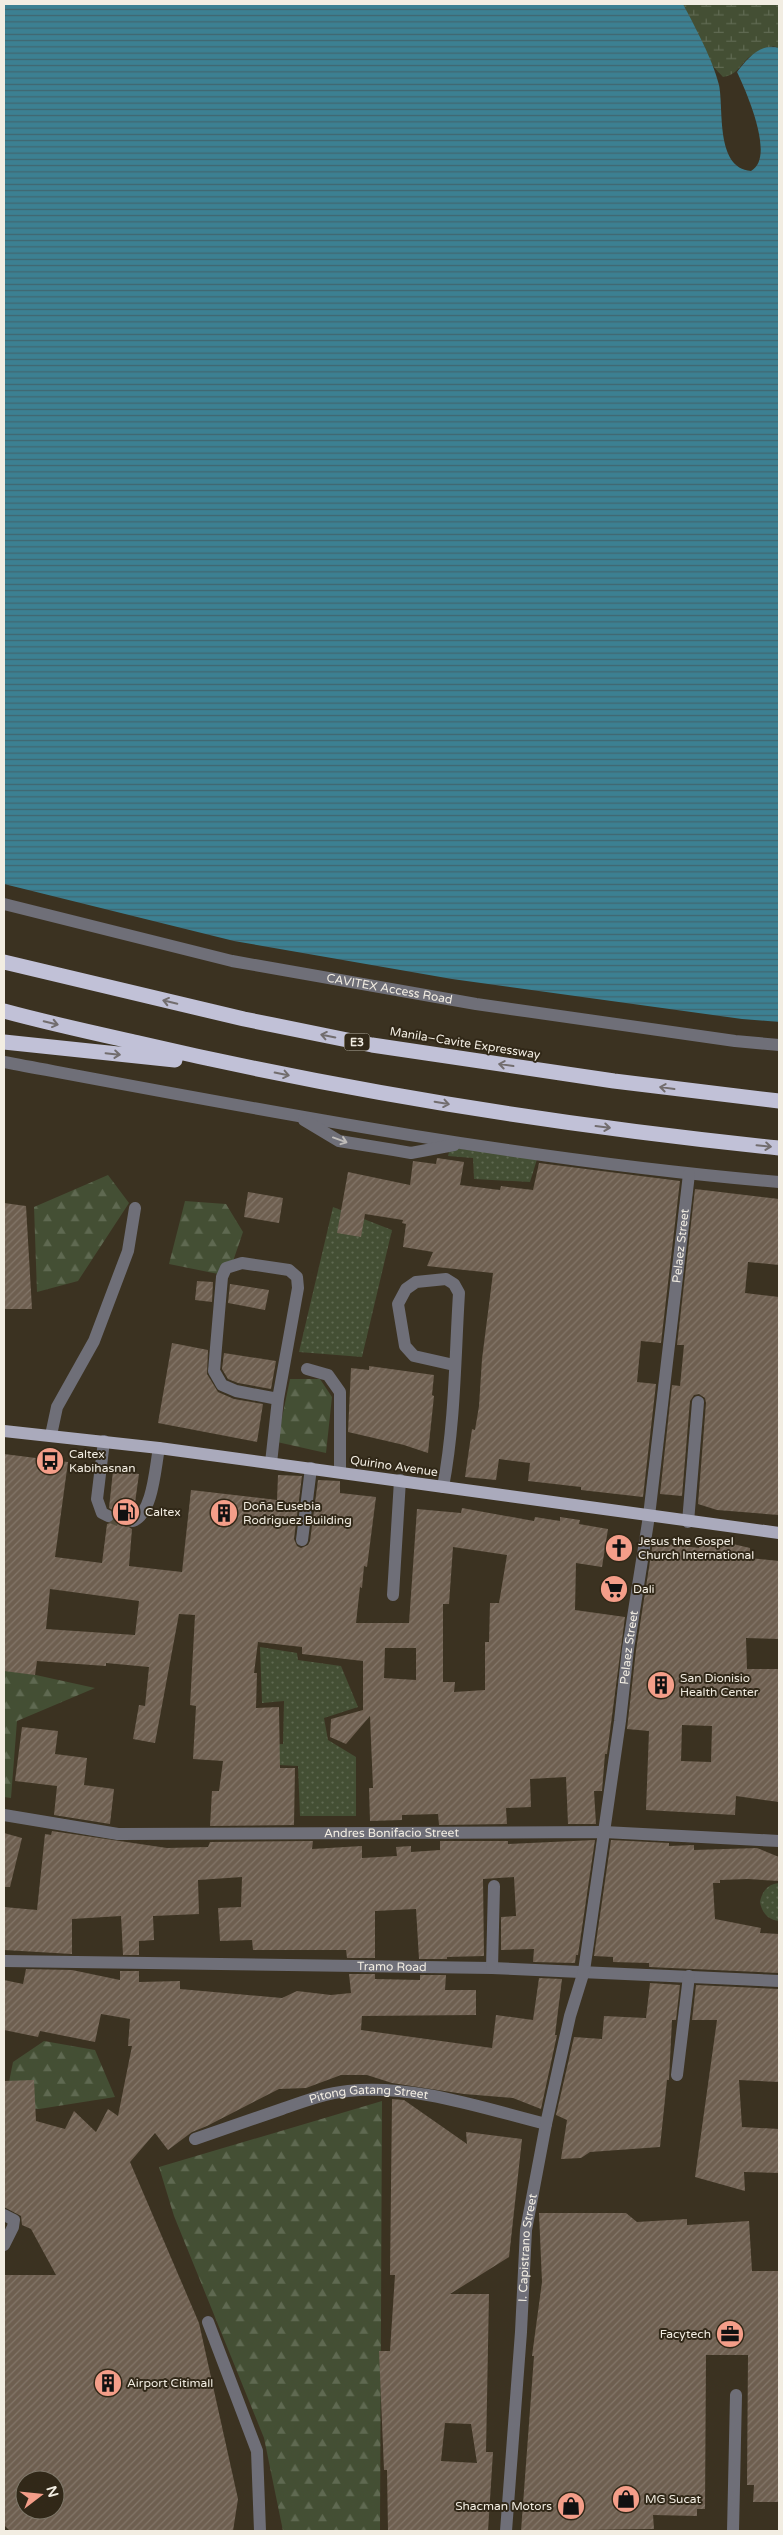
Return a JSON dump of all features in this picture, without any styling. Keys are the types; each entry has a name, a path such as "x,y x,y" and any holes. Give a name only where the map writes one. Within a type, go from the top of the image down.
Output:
{"highway":[{"name":"Manila–Cavite Expressway","path":"4,962 244,1019 372,1044 614,1081 779,1101"},
{"path":"4,1011 234,1065 454,1105 586,1124 779,1148"},
{"path":"4,1042 234,1065"}],"main road":[{"name":"Quirino Avenue","path":"4,1431 104,1441 310,1468 688,1522 779,1533"}],"street":[{"name":"CAVITEX Access Road","path":"4,904 232,961 370,987 716,1038 779,1045"},
{"path":"4,1062 298,1116 464,1143 688,1174 779,1182"},
{"path":"298,1116 339,1141 411,1153 464,1143"},
{"name":"Pelaez Street","path":"584,1971 628,1649 649,1516 688,1174"},
{"path":"51,1435 57,1407 94,1341 128,1251 135,1208"},
{"path":"271,1463 278,1399 298,1288 297,1277 289,1270 242,1263 226,1268 222,1277 214,1371 222,1385 278,1399"},
{"path":"443,1487 447,1466 459,1293 454,1284 446,1279 416,1282 406,1289 398,1304 405,1346 414,1356 454,1365"},
{"path":"307,1369 328,1375 340,1392 340,1472"},
{"path":"688,1522 698,1402"},
{"path":"104,1441 97,1499 102,1513 108,1516"},
{"path":"133,1521 140,1518 147,1510 158,1448"},
{"path":"302,1540 310,1468"},
{"path":"393,1595 400,1480"},
{"name":"Andres Bonifacio Street","path":"4,1815 118,1834 604,1832 779,1841"},
{"path":"492,1968 494,1886"},
{"name":"Tramo Road","path":"4,1962 492,1968 779,1981"},
{"name":"I. Capistrano Street","path":"506,2531 521,2332 526,2230 546,2124 570,2016 584,1971"},
{"path":"677,2075 689,1976"},
{"name":"Pitong Gatang Street","path":"195,2139 303,2102 346,2091 400,2091 546,2124"},
{"path":"4,2215 14,2220 14,2227 4,2245"},
{"path":"208,2322 257,2451 260,2531"},
{"path":"733,2531 736,2395"}],"green space":[{"path":"683,4 779,4 779,48 773,46 753,55 734,72 723,77 710,63"},
{"path":"450,1148 538,1156 530,1182 474,1179 473,1158 448,1156"},
{"path":"108,1175 129,1203 78,1281 37,1292 34,1207"},
{"path":"185,1201 226,1204 243,1232 228,1276 169,1264"},
{"path":"333,1207 392,1230 362,1357 299,1352"},
{"path":"290,1379 320,1379 332,1397 326,1453 277,1442"},
{"path":"260,1647 297,1653 298,1660 341,1666 358,1707 324,1718 328,1740 356,1757 356,1816 300,1816 298,1766 259,1764 260,1745 283,1744 284,1701 262,1703"},
{"path":"4,1668 95,1688 17,1721 11,1798 4,1797"},
{"path":"779,1883 779,1921 766,1915 760,1902 766,1889"},
{"path":"44,2041 95,2050 115,2097 39,2109 4,2107 13,2062"},
{"path":"382,2101 380,2531 283,2531 264,2438 174,2216 159,2167"}],"water":[{"path":"4,4 683,4 713,65 719,85 723,136 726,149 732,160 739,167 751,171 758,164 761,153 760,139 752,108 737,72 750,57 760,50 766,47 779,48 779,1022 742,1019 452,979 234,941 4,884"}],"building":[{"path":"437,1158 464,1162 460,1185 500,1190 501,1186 533,1190 539,1163 680,1181 661,1343 641,1341 637,1382 656,1384 643,1497 581,1490 581,1487 528,1481 530,1463 499,1459 496,1480 465,1477 472,1429 475,1430 479,1406 482,1359 493,1273 427,1266 433,1252 403,1247 406,1224 402,1223 403,1220 365,1214 361,1237 337,1233 348,1172 410,1185 413,1161 436,1164"},
{"path":"695,1189 779,1199 779,1265 748,1262 745,1293 779,1297 779,1515 717,1510 698,1504 706,1403 705,1398 699,1394 694,1395 690,1401 682,1496 660,1494 672,1385 680,1386 684,1345 677,1345"},
{"path":"248,1192 283,1198 279,1223 244,1217"},
{"path":"4,1203 26,1206 32,1309 4,1309"},
{"path":"197,1281 213,1282 212,1302 195,1300"},
{"path":"230,1284 269,1290 265,1310 228,1303"},
{"path":"172,1343 208,1350 207,1374 218,1392 234,1399 263,1404 257,1442 158,1423"},
{"path":"224,1353 276,1361 271,1389 238,1383 228,1379 222,1369"},
{"path":"369,1366 434,1375 432,1395 434,1396 428,1453 404,1445 348,1432 351,1368 369,1370"},
{"path":"4,1454 68,1462 55,1557 102,1563 107,1524 113,1522 116,1516 114,1511 109,1508 113,1471 139,1474 134,1510 126,1517 125,1521 127,1526 132,1529 129,1566 182,1572 191,1490 277,1500 278,1475 302,1476 294,1539 297,1546 301,1548 308,1545 310,1541 318,1480 340,1481 340,1493 376,1497 367,1567 364,1566 356,1623 409,1623 417,1509 461,1513 462,1508 534,1521 535,1517 560,1521 560,1517 580,1520 579,1524 608,1529 602,1567 576,1563 575,1610 625,1617 607,1754 605,1754 602,1791 594,1791 596,1824 568,1824 566,1777 530,1779 531,1807 506,1808 507,1824 439,1825 438,1814 402,1815 402,1820 370,1821 369,1788 373,1788 370,1716 346,1744 330,1737 331,1719 363,1710 363,1661 302,1654 302,1647 258,1642 254,1673 257,1673 256,1708 279,1707 280,1768 295,1768 294,1825 210,1826 212,1791 219,1791 223,1761 193,1759 196,1706 190,1705 195,1615 179,1614 155,1743 133,1739 139,1705 145,1706 149,1667 106,1663 106,1666 37,1661 35,1675 4,1671","holes":["453,1547 507,1555 499,1603 490,1603 489,1642 485,1642 485,1690 454,1692 455,1682 443,1682 443,1604 449,1604","50,1589 139,1601 135,1635 46,1629","385,1648 416,1648 416,1680 384,1678"]},
{"path":"699,1541 720,1544 720,1541 750,1548 750,1558 779,1561 779,1639 746,1638 747,1669 779,1669 779,1802 736,1796 735,1815 646,1810 649,1731 627,1729 636,1650 653,1542 699,1548","holes":["682,1725 712,1726 711,1762 681,1761"]},
{"path":"22,1727 58,1731 55,1754 87,1758 84,1785 114,1789 110,1824 54,1815 57,1786 15,1781"},
{"path":"52,1831 167,1848 208,1847 210,1842 313,1841 312,1849 362,1846 362,1858 397,1856 396,1847 411,1846 411,1852 440,1850 440,1841 508,1841 508,1844 595,1840 578,1955 576,1955 575,1963 533,1962 534,1949 501,1950 501,1917 516,1916 514,1877 483,1879 484,1956 419,1959 416,1909 375,1911 375,1958 347,1958 346,1950 253,1950 252,1940 220,1941 218,1908 241,1907 242,1877 198,1880 199,1914 153,1916 154,1940 139,1941 139,1955 123,1955 121,1916 72,1919 72,1954 4,1950 4,1907 37,1910 45,1834 51,1835"},
{"path":"4,1833 22,1838 10,1887 4,1887"},
{"path":"611,1840 669,1843 669,1846 694,1845 694,1850 757,1848 779,1857 779,1881 748,1879 720,1880 720,1883 713,1883 715,1919 761,1928 760,1933 779,1934 779,1973 649,1967 649,1963 613,1962 613,1957 594,1956"},
{"path":"26,1969 72,1970 120,1980 120,1971 139,1971 139,1982 180,1981 180,1989 282,1998 297,1991 331,1995 351,1993 349,1974 375,1974 375,1979 420,1980 420,1975 446,1975 445,1990 476,1990 476,2015 362,2016 361,2030 492,2048 496,2015 533,2020 539,1978 562,1979 555,2035 557,2035 541,2109 513,2098 464,2094 392,2083 367,2075 341,2075 306,2088 279,2089 192,2132 168,2150 155,2133 130,2162 199,2323 238,2499 233,2531 10,2531 4,2525 4,2275 56,2275 31,2229 22,2225 21,2216 4,2207 4,2081 34,2080 36,2121 65,2129 74,2111 96,2132 108,2109 118,2116 132,2046 128,2046 130,2019 101,2014 95,2042 40,2031 38,2037 4,2030 4,1980 23,1984"},
{"path":"650,1983 680,1985 676,2020 672,2020 669,2080 667,2080 660,2147 590,2152 581,2158 561,2159 567,2120 556,2115 574,2037 602,2039 604,2016 646,2018"},
{"path":"696,1985 779,1989 779,2082 739,2080 742,2127 779,2129 779,2173 744,2172 745,2191 695,2177 717,2020 692,2020"},
{"path":"392,2099 404,2100 467,2144 466,2132 522,2139 509,2257 450,2294 489,2294 486,2452 493,2452 488,2531 388,2531 387,2470 384,2470 379,2351 390,2351 395,2275 390,2275","holes":["445,2423 471,2424 477,2463 441,2461"]},
{"path":"539,2213 626,2213 637,2222 687,2219 687,2225 749,2221 752,2271 779,2271 779,2502 753,2502 754,2485 747,2485 748,2355 706,2355 705,2509 697,2509 697,2516 653,2515 654,2529 521,2531 534,2356 532,2356 542,2282"}],"tunnel":[{"path":"108,1516 121,1521 133,1521"}],"place":[{"name":"Caltex Kabihasnan","path":"50,1461"},
{"name":"Caltex","path":"126,1512"},
{"name":"Doña Eusebia Rodriguez Building","path":"224,1513"},
{"name":"Jesus the Gospel Church International","path":"619,1548"},
{"name":"Dali","path":"614,1589"},
{"name":"San Dionisio Health Center","path":"661,1685"},
{"name":"Facytech","path":"730,2334"},
{"name":"Airport Citimall","path":"108,2383"},
{"name":"MG Sucat","path":"626,2499"},
{"name":"Shacman Motors","path":"571,2506"}]}
